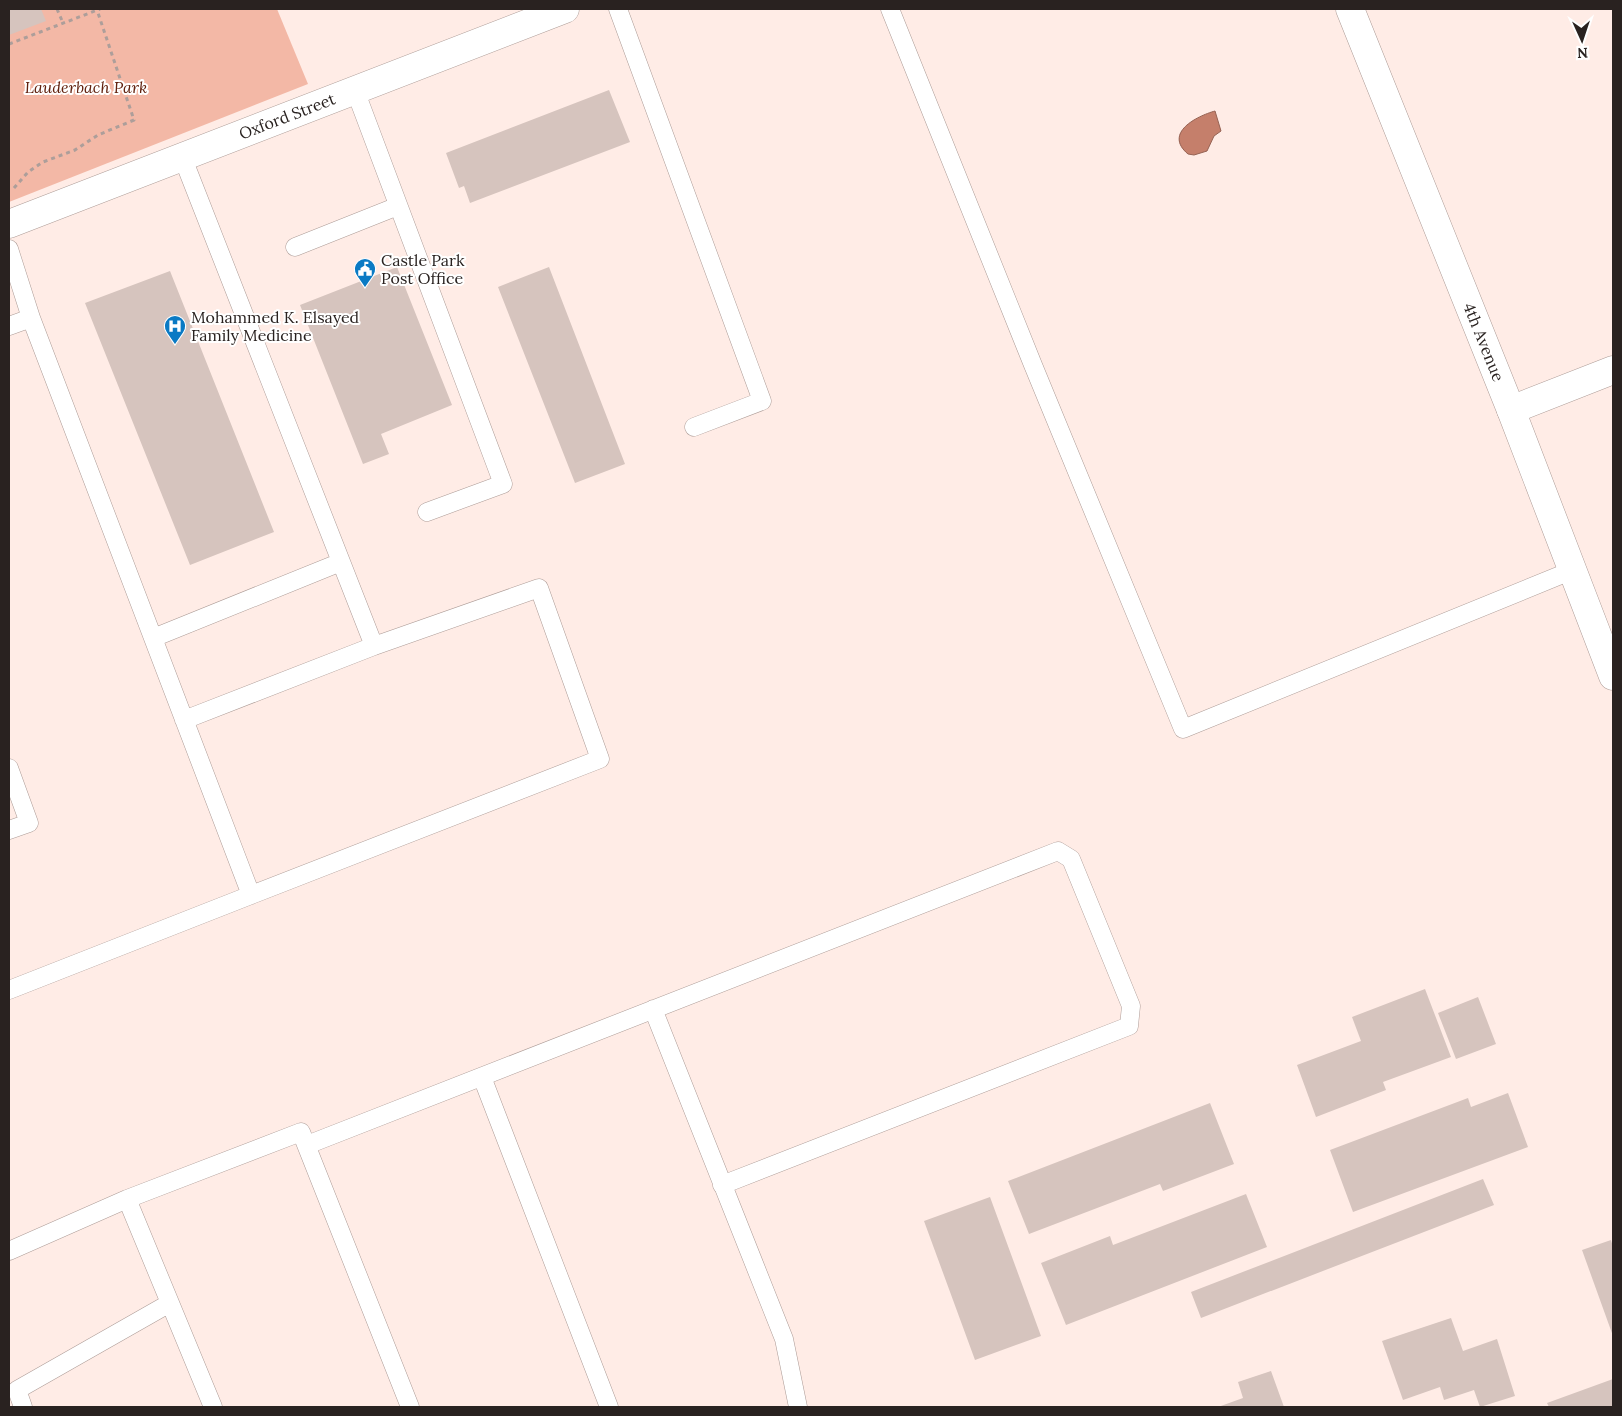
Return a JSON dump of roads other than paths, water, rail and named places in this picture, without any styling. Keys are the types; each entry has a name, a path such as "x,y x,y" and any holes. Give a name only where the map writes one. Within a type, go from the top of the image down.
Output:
{"street":[{"name":"Oxford Street","path":"9,224 355,90 535,14 565,9"},
{"name":"4th Avenue","path":"1350,9 1511,410 1613,676"},
{"path":"1511,410 1613,370"}],"lane":[{"path":"618,9 762,401 694,428"},
{"path":"890,9 1033,365 1183,729 1573,570"},
{"path":"355,90 503,484 427,512"},
{"path":"182,156 374,646"},
{"path":"294,247 398,206"},
{"path":"9,249 31,318 251,895"},
{"path":"9,326 31,318"},
{"path":"153,638 341,562"},
{"path":"9,990 600,759 539,588 374,646 184,720"},
{"path":"9,768 29,823 9,830"},
{"path":"307,1145 1058,851 1071,859 1131,1006 1129,1026 722,1185"},
{"path":"653,1009 784,1339 798,1407"},
{"path":"482,1077 609,1407"},
{"path":"9,1251 127,1199 302,1132 410,1407"},
{"path":"127,1199 213,1407"},
{"path":"23,1407 17,1390 170,1303"}],"place":[{"name":"Castle Park Post Office","path":"365,288"},
{"name":"Mohammed K. Elsayed Family Medicine","path":"175,345"}],"park label":[{"name":"Lauderbach Park","path":"86,87"}]}
